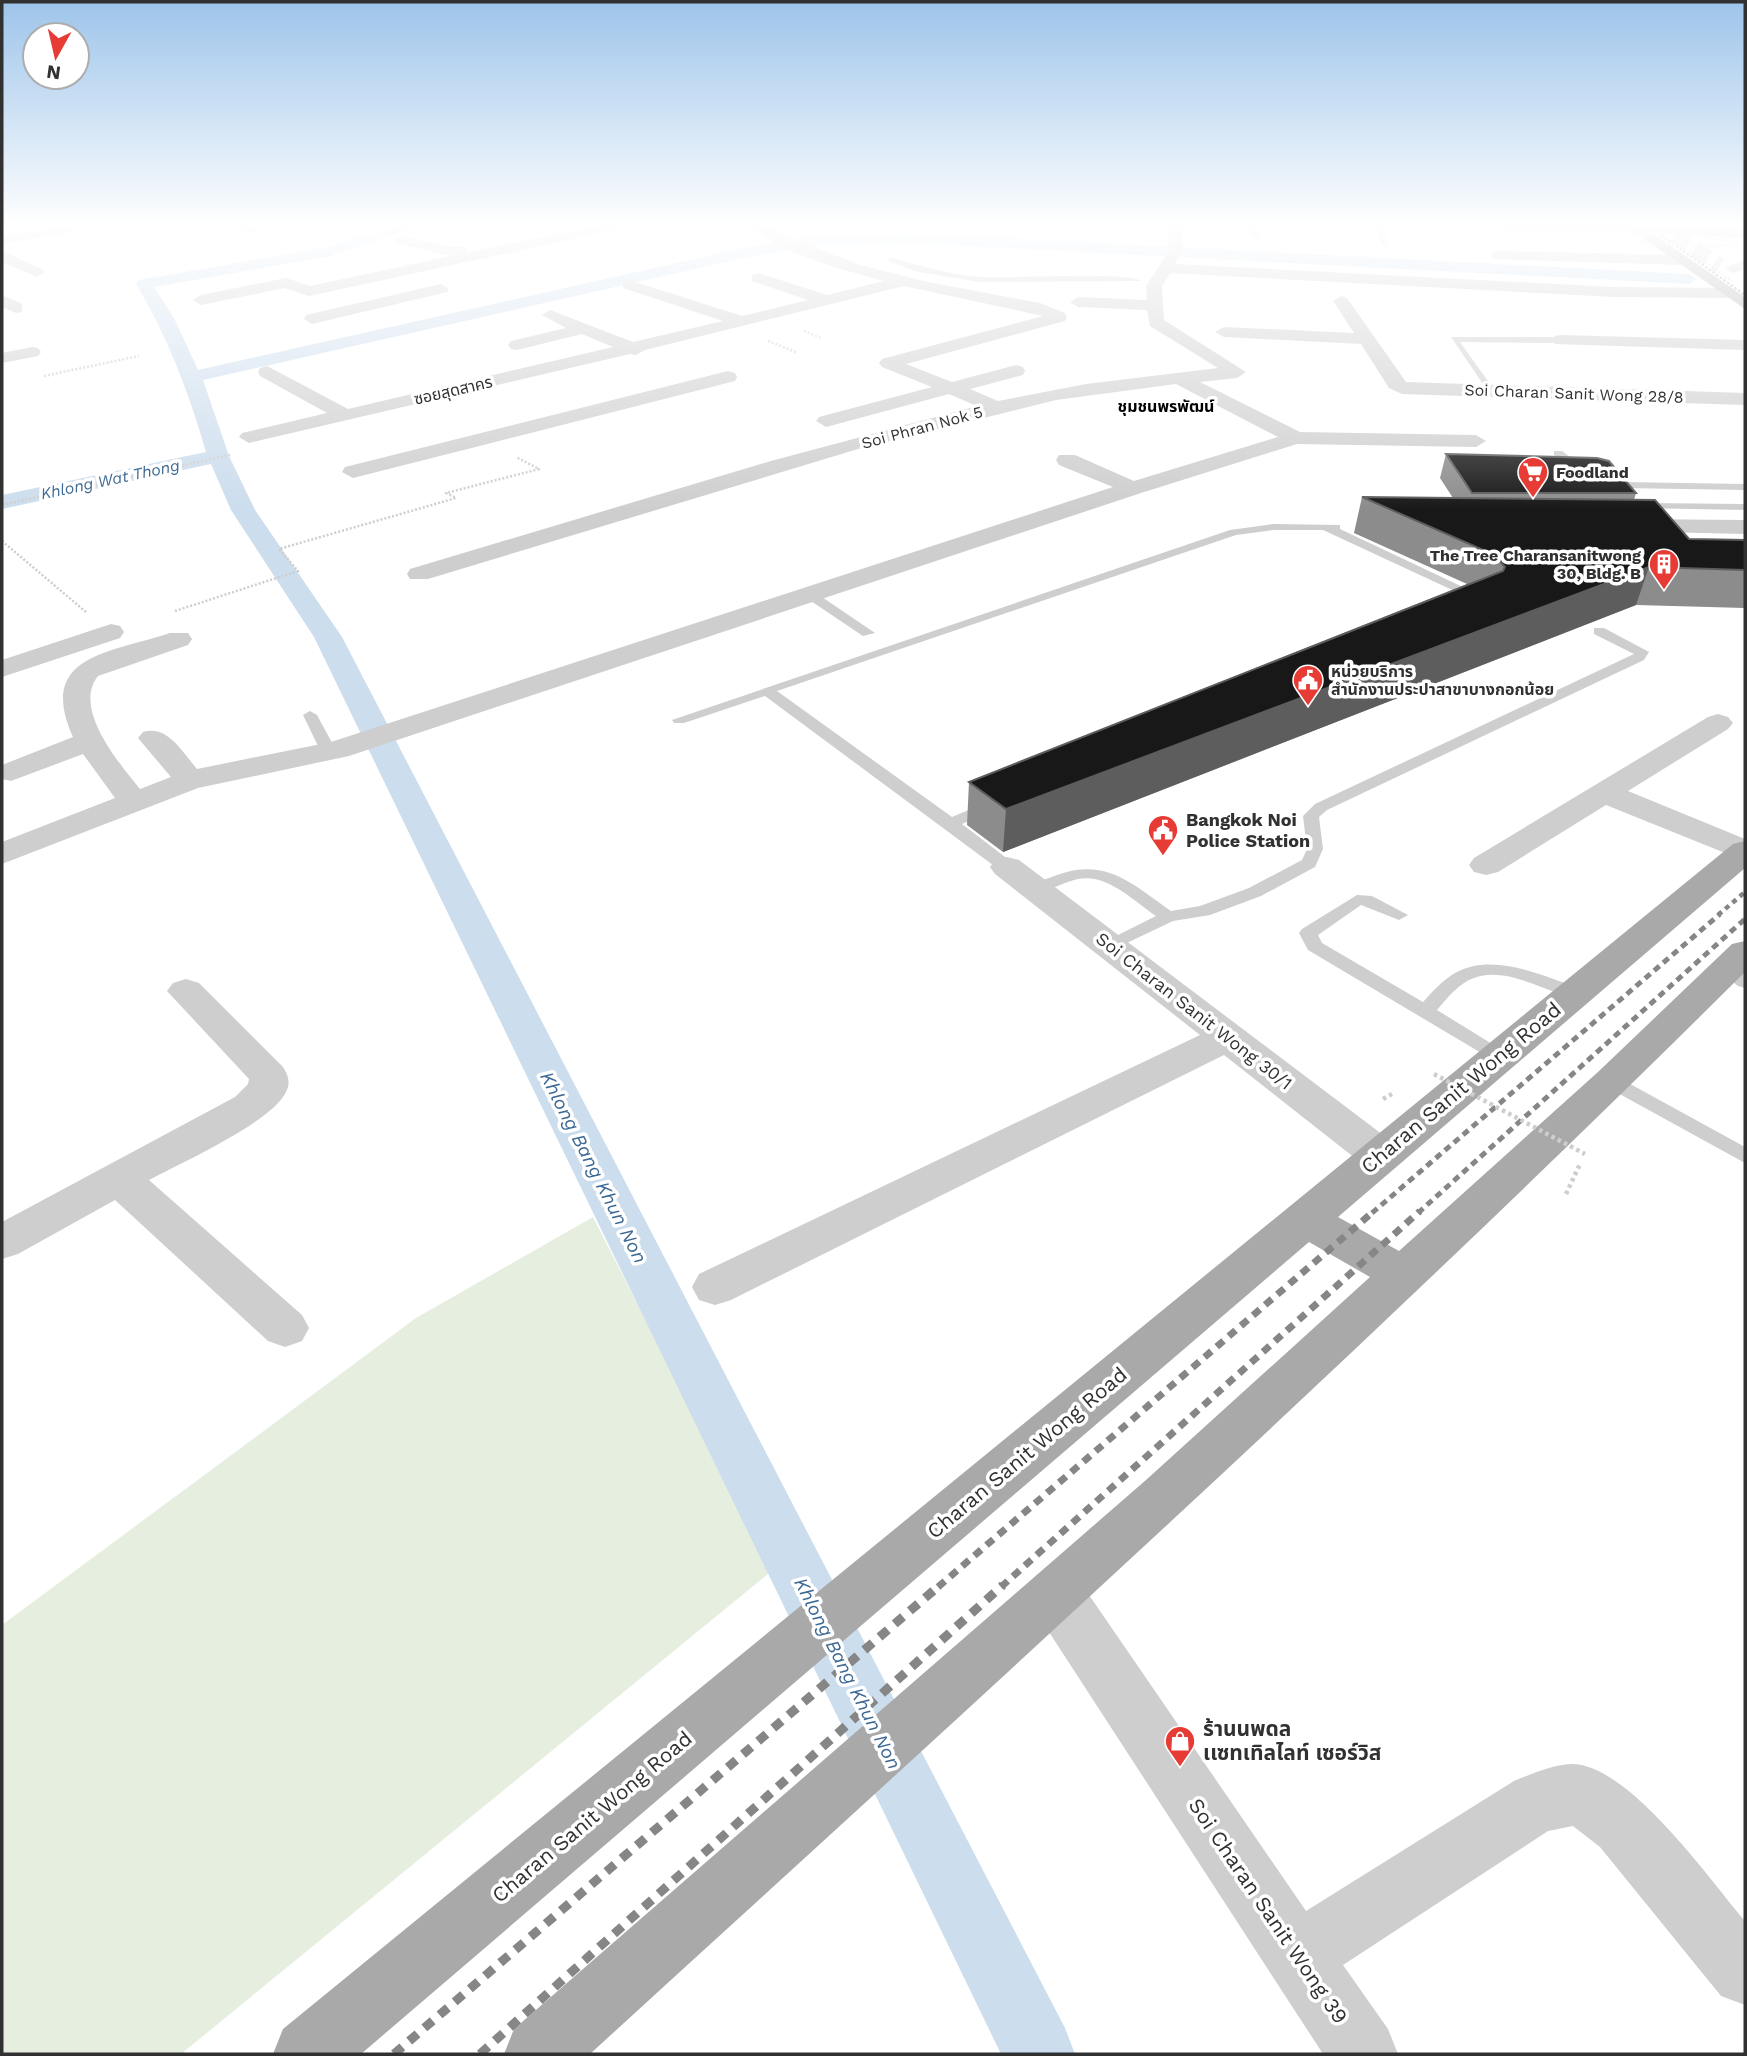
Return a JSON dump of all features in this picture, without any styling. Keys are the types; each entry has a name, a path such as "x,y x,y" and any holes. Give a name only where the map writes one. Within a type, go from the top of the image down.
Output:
{"main road":[{"name":"Charan Sanit Wong Road","path":"308,2054 1745,851"},
{"path":"538,2054 1056,1594 1739,968"},
{"path":"1306,1219 1404,1275"}],"street":[{"path":"312,319 316,318"},
{"path":"557,318 629,348 682,366"},
{"path":"732,318 741,321"},
{"name":"ซอยสุดสาคร","path":"249,437 530,373 754,318"},
{"path":"990,404 888,363 1055,318"},
{"name":"Soi Phran Nok 5","path":"419,574 724,482 997,407 1097,387 1239,370 1156,322 1155,318"},
{"path":"1352,318 1366,339"},
{"path":"1543,318 1603,393"},
{"path":"658,320 694,332"},
{"path":"1668,327 1705,362"},
{"path":"517,345 583,329"},
{"path":"1224,332 1366,339"},
{"name":"Soi Charan Sanit Wong 28/8","path":"1366,339 1396,384 1402,388 1744,399"},
{"path":"1561,340 1745,345"},
{"path":"2,358 32,352"},
{"path":"565,364 646,398"},
{"path":"826,421 1016,371"},
{"path":"267,372 345,415"},
{"path":"530,373 554,383"},
{"path":"1176,376 1296,438"},
{"path":"353,472 728,377"},
{"path":"1724,380 1744,399"},
{"path":"2,854 190,780 334,751 410,728 809,594 1133,488 1296,438 1476,441"},
{"path":"1440,441 1468,466"},
{"path":"1067,460 1133,488"},
{"path":"1597,526 1745,527"},
{"path":"2,669 111,632"},
{"path":"133,801 100,760 83,726 73,689 77,678 96,667 179,639"},
{"path":"1486,865 1718,723"},
{"path":"153,738 190,780"},
{"path":"11,772 91,741"},
{"path":"1603,792 1745,851"},
{"name":"Soi Charan Sanit Wong 30/1","path":"1022,878 1380,1155"},
{"path":"2,1242 249,1107 268,1089 269,1076 186,991"},
{"path":"715,1287 1228,1038"},
{"path":"119,1178 285,1328"},
{"name":"Soi Charan Sanit Wong 39","path":"1056,1594 1363,2054"},
{"path":"1298,1955 1536,1803 1573,1795 1596,1803 1622,1825 1745,1972"}],"lane":[{"path":"1485,384 1454,339 1561,340"},
{"path":"1559,453 1587,475 1623,485 1745,487"},
{"path":"1623,485 1663,526"},
{"path":"1644,506 1745,507"},
{"path":"1325,527 1480,598 1485,606 1478,612"},
{"path":"680,720 1234,532 1364,527"},
{"path":"809,594 868,633"},
{"path":"1110,946 1168,917 1204,911 1255,892 1308,863 1315,849 1311,816 1321,807 1639,657 1642,652 1599,631"},
{"path":"766,690 951,823 1022,878 1095,873 1109,877 1168,917"},
{"path":"310,715 334,751"},
{"path":"951,823 1003,801"},
{"path":"1399,915 1366,900 1357,900 1308,933 1314,946 1500,1055"},
{"path":"1424,1010 1466,974 1489,971 1513,974 1574,993"},
{"path":"1612,1082 1745,1156"}],"path":[{"path":"39,377 139,356"},
{"path":"2,541 111,632 298,571 279,549 456,498 446,493 539,469 480,440"},
{"path":"2,505 234,454"},
{"path":"1434,1074 1584,1154 1566,1194"}],"green space":[{"path":"593,1217 773,1570 181,2054 2,2054 2,1625 416,1318"}],"building":[{"path":"1446,454 1597,458 1609,461 1636,493 1472,493"},
{"path":"1362,497 1655,500 1689,539 1745,540 1745,570 1649,567 1006,809 969,782 1503,571 1505,567 1495,555"}],"waterway":[{"path":"165,318 201,398 218,456"},
{"name":"Khlong Wat Thong","path":"192,377 455,318"},
{"name":"Khlong Wat Thong","path":"2,502 218,456"},
{"name":"Khlong Bang Khun Non","path":"218,456 243,510 328,637 1039,2054"}],"railway":[{"path":"1718,915 1745,892"},
{"path":"1372,1213 1720,914"},
{"path":"1418,1213 1745,919"},
{"path":"938,1587 1374,1211"},
{"path":"1001,1587 1420,1211"},
{"path":"394,2054 940,1585"},
{"path":"480,2054 1003,1585"}],"place":[{"name":"Foodland","path":"1533,499"},
{"name":"The Tree Charansanitwong 30, Bldg. B","path":"1664,591"},
{"name":"หน่วยบริการ สำนักงานประปาสาขาบางกอกน้อย","path":"1308,707"},
{"name":"Bangkok Noi Police Station","path":"1163,857"},
{"name":"ร้านนพดล เเซทเทิลไลท์ เซอร์วิส","path":"1180,1768"}],"district":[{"name":"ชุมชนพรพัฒน์","path":"1166,406"}]}
